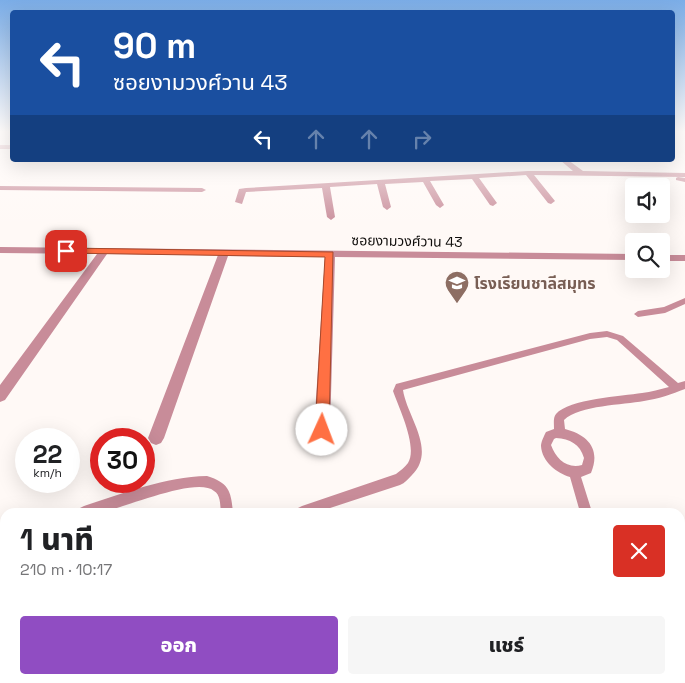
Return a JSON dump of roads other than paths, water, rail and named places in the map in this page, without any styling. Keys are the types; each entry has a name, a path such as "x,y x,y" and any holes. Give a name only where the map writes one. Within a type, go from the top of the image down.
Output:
{"street":[{"path":"569,164 581,174"},
{"path":"528,173 551,200"},
{"path":"239,202 242,192 246,190 528,173 683,178"},
{"path":"474,176 493,203"},
{"path":"425,179 440,205"},
{"path":"380,182 388,207"},
{"path":"326,185 331,217"},
{"path":"0,188 202,190"},
{"name":"ซอยงามวงศ์วาน 43","path":"0,250 625,257"},
{"path":"0,396 104,251"},
{"path":"156,438 224,253"},
{"path":"322,430 330,254"},
{"path":"670,258 685,258"}],"lane":[{"path":"638,314 665,310 685,302"},
{"path":"314,508 400,479 413,466 417,450 415,439 398,391 404,384 590,336 607,334 620,338 681,387"},
{"path":"560,433 559,418 564,412 681,387"},
{"path":"560,433 578,439 588,452 590,464 583,472 562,469 547,452 547,440 550,435 560,433"},
{"path":"574,472 585,508"},
{"path":"97,508 191,481 207,481 216,484 224,492 226,508"}],"place":[{"name":"โรงเรียนชาลีสมุทร","path":"457,304"}]}
